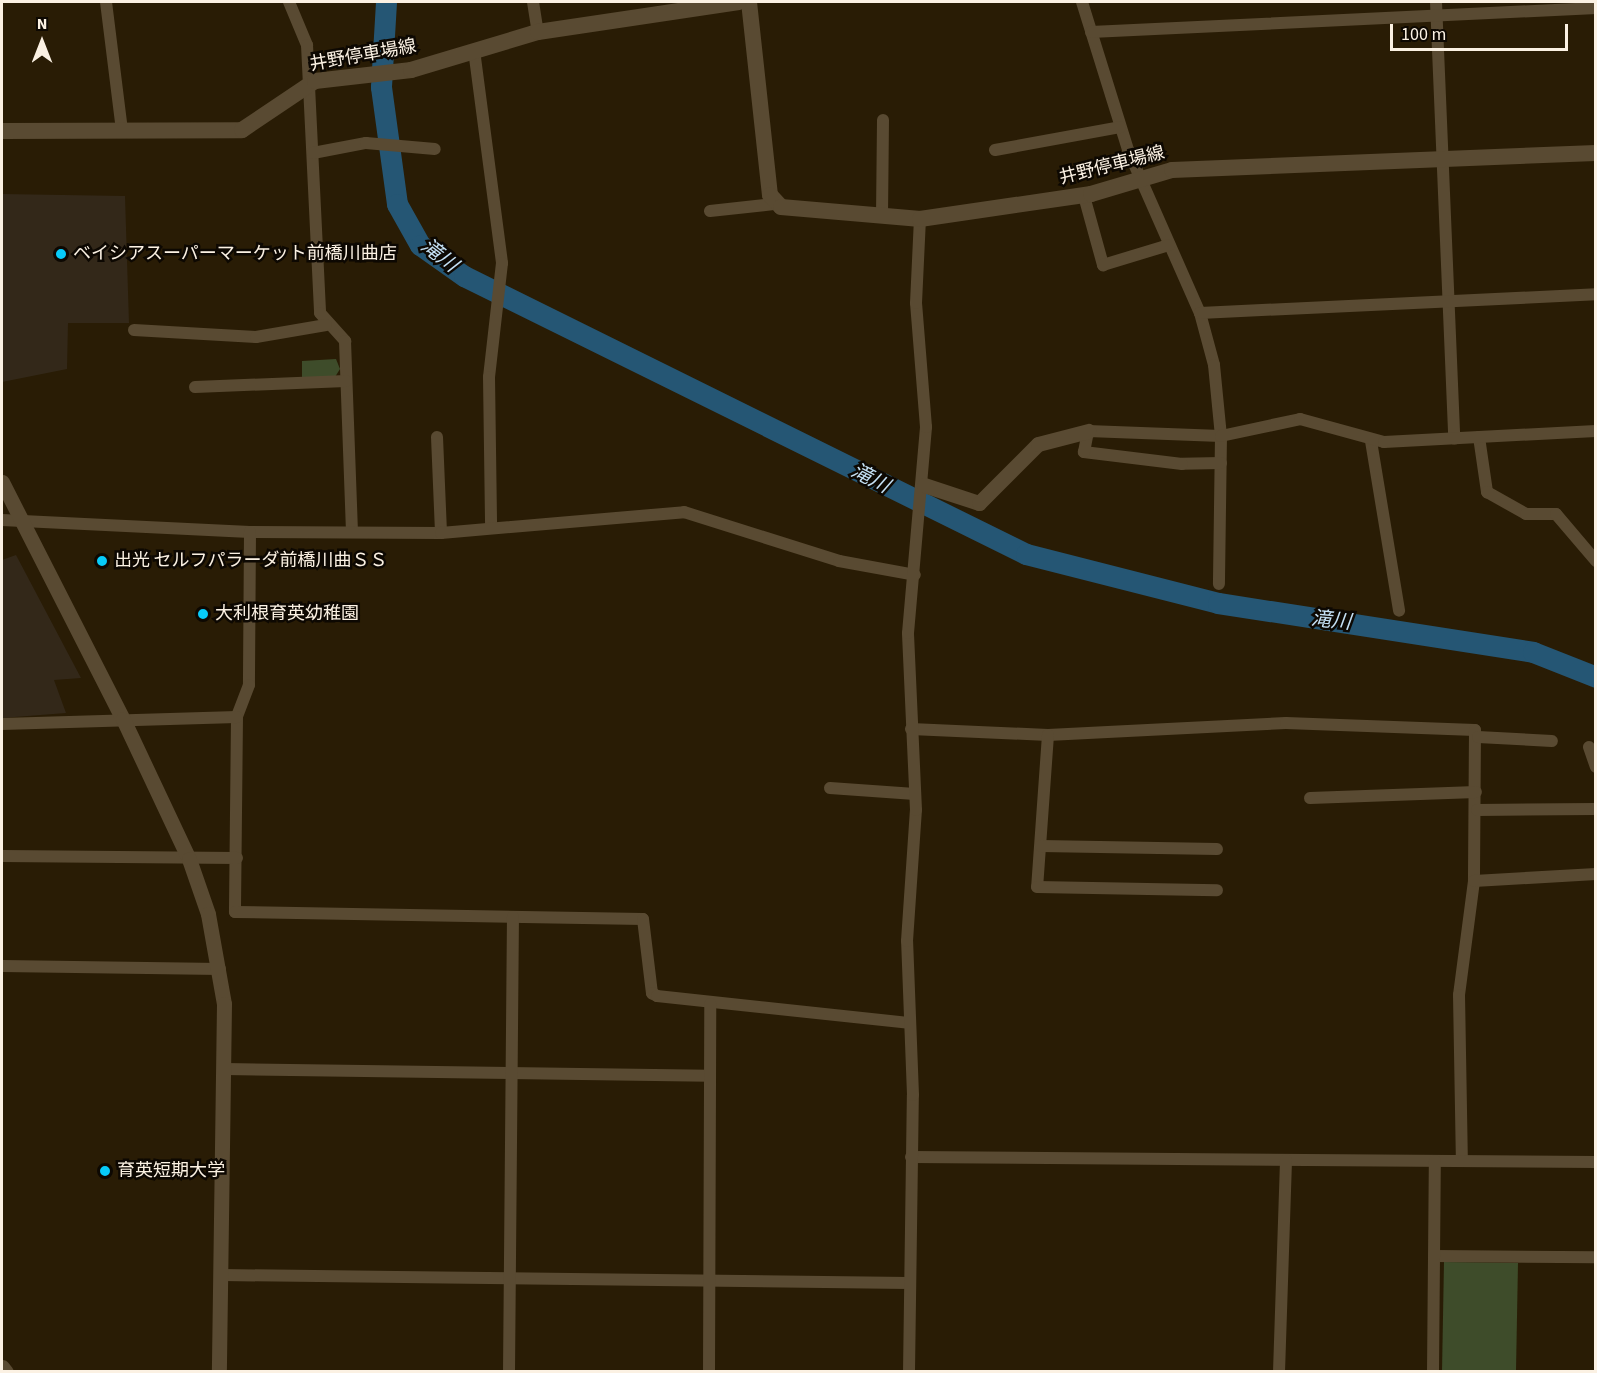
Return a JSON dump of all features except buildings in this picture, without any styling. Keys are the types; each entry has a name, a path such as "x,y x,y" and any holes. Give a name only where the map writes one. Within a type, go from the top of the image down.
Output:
{"main road":[{"name":"井野停車場線","path":"2,131 242,130 309,83 398,72 538,32 738,2"},
{"path":"749,2 756,93 774,204"},
{"name":"井野停車場線","path":"774,204 920,219 1084,195 1139,177 1182,169 1596,153"}],"street":[{"path":"106,2 122,130"},
{"path":"289,2 305,32 320,313 326,325 343,335 352,532"},
{"path":"533,2 538,32"},
{"path":"749,2 755,2"},
{"path":"1082,2 1120,127 1139,177 1200,313 1214,365 1221,436 1219,584"},
{"path":"1436,2 1454,439"},
{"path":"1091,32 1596,8"},
{"path":"474,50 501,275 489,377 491,527"},
{"path":"882,216 883,120"},
{"path":"995,150 1120,127"},
{"path":"313,153 369,143 435,149"},
{"path":"1084,195 1103,265 1170,245"},
{"path":"710,211 774,204"},
{"path":"909,1371 911,1157 907,941 915,794 908,633 920,524 926,427 916,303 920,219"},
{"path":"1200,313 1596,294"},
{"path":"134,330 256,337 326,325"},
{"path":"195,387 346,381"},
{"path":"923,488 979,503 1038,444 1088,431 1221,436 1300,419 1371,441 1596,432"},
{"path":"1088,431 1084,452 1182,464 1221,463"},
{"path":"437,437 441,533"},
{"path":"1479,437 1487,492 1526,514 1556,514 1596,561"},
{"path":"1371,441 1399,611"},
{"path":"2,482 123,718 189,859 220,969 225,1069 219,1371"},
{"path":"2,520 250,532 441,533 691,512 839,561 915,575"},
{"path":"250,532 249,685 237,717 235,912 643,919 652,993 710,1004 909,1023"},
{"path":"2,724 123,718 237,717"},
{"path":"912,729 1048,735 1287,723 1475,730 1478,737 1474,881 1459,995 1462,1161"},
{"path":"1048,735 1037,887 1217,890"},
{"path":"1478,737 1552,741"},
{"path":"1589,747 1596,767"},
{"path":"830,788 915,794"},
{"path":"1310,798 1476,792"},
{"path":"1477,810 1596,809"},
{"path":"1041,846 1217,849"},
{"path":"2,856 237,858"},
{"path":"1474,881 1596,874"},
{"path":"509,1371 513,917"},
{"path":"2,966 220,969"},
{"path":"709,1371 710,1004"},
{"path":"225,1069 709,1076"},
{"path":"911,1157 1596,1162"},
{"path":"1279,1371 1286,1160"},
{"path":"1433,1371 1435,1161"},
{"path":"1434,1256 1596,1257"},
{"path":"222,1275 909,1283"},
{"path":"2,1367 6,1371"}],"shaded area":[{"name":"ベイシアスーパーマーケット前橋川曲店","path":"2,194 125,196 129,323 68,323 67,369 2,382"},
{"path":"16,555 81,678 54,680 66,713 2,718 2,560"}],"green space":[{"path":"336,359 340,369 335,377 302,378 302,361"},
{"path":"1444,1262 1518,1263 1516,1371 1442,1372"}],"waterway":[{"name":"滝川","path":"386,2 381,87 397,204 420,245 464,276 1026,554 1218,603 1533,652 1596,677"}],"place":[{"name":"ベイシアスーパーマーケット前橋川曲店","path":"61,254"},
{"name":"出光 セルフパラーダ前橋川曲ＳＳ","path":"102,561"},
{"name":"大利根育英幼稚園","path":"203,614"},
{"name":"育英短期大学","path":"105,1171"}]}
